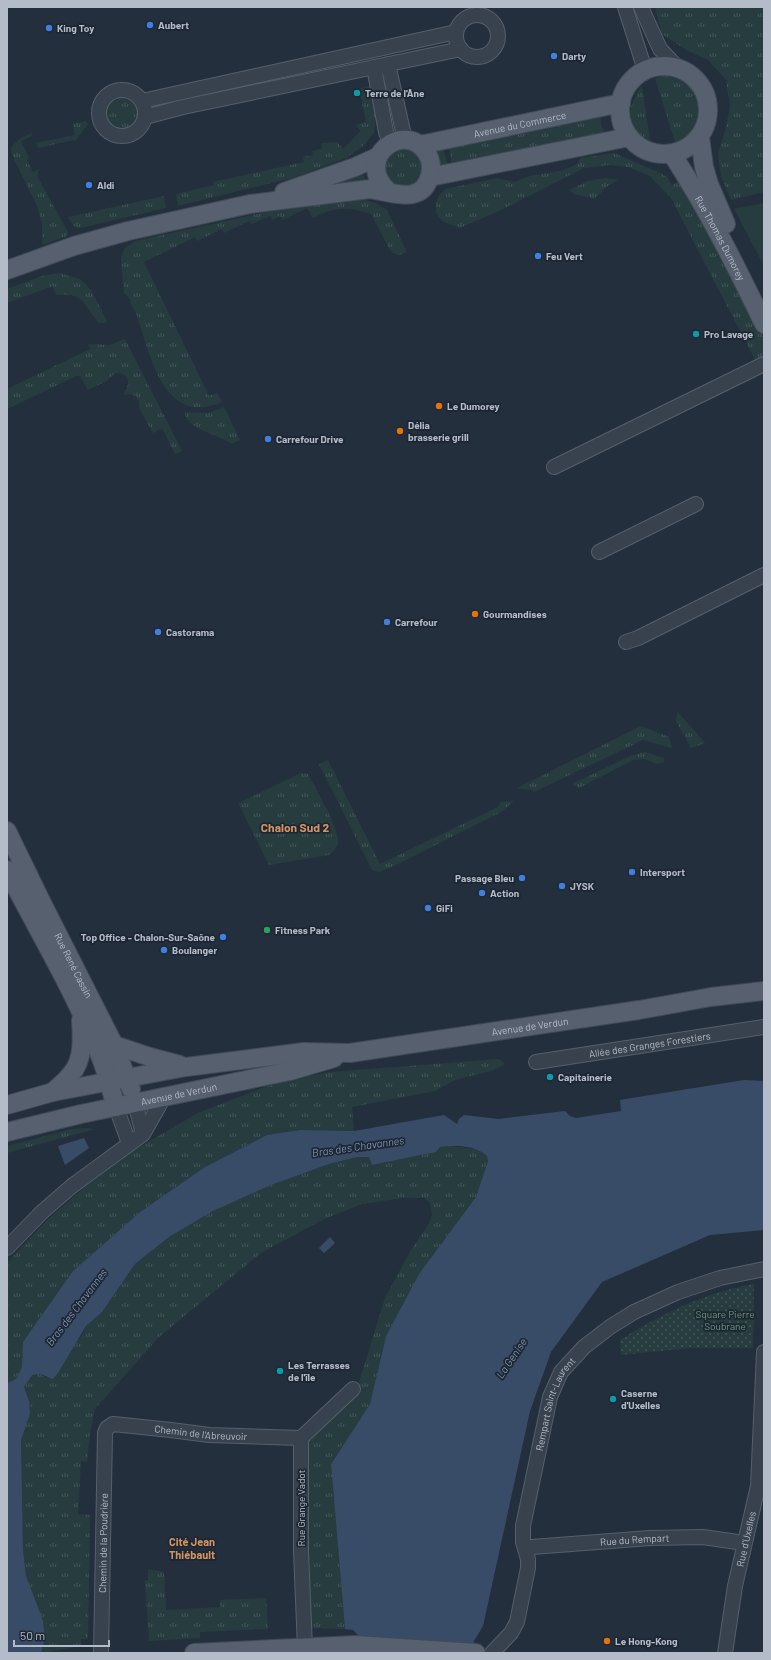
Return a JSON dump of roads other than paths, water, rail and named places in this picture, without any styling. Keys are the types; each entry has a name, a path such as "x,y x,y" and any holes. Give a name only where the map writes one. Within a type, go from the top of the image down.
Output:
{"main road":[{"path":"661,66 678,68 690,74 700,84 707,96 709,110 707,124 700,137 688,148 672,154 660,154 648,151 637,145 629,137 623,126 620,115 620,103 625,90 633,78 645,70 661,66"},
{"name":"Avenue du Commerce","path":"405,143 620,103"},
{"path":"430,177 629,137"},
{"name":"Rue Thomas Dumorey","path":"700,137 704,167 709,184 735,246 764,304"},
{"path":"405,143 426,151 430,160 430,177 424,186 412,195 397,195 388,191 381,185 376,176 375,166 383,149 405,143"},
{"name":"Rue Thomas Dumorey","path":"672,154 708,214 764,324"},
{"path":"250,204 355,168 378,157"},
{"path":"7,270 102,237 250,204 370,189 388,191"},
{"name":"Rue René Cassin","path":"7,831 114,1045 127,1077 135,1103"},
{"path":"7,860 42,903"},
{"name":"Rue René Cassin","path":"7,870 51,950 81,1011 97,1047 116,1107"},
{"name":"Avenue de Verdun","path":"711,997 764,978"},
{"name":"Avenue de Verdun","path":"7,1106 54,1092 186,1067 304,1052 350,1052 639,1010 711,997 764,991"},
{"path":"54,1092 72,1074 77,1065 82,1043 81,1011"},
{"path":"114,1045 150,1058 186,1067"},
{"name":"Avenue de Verdun","path":"7,1132 116,1107 290,1071 350,1052"},
{"path":"194,1653 356,1645 476,1653"}],"street":[{"path":"625,7 645,70"},
{"path":"640,7 660,49 678,68"},
{"path":"476,15 481,15 491,19 498,31 496,45 487,55 473,57 460,49 457,44 456,32 461,22 466,18 476,15"},
{"path":"142,101 456,32"},
{"path":"145,117 183,107 460,49"},
{"path":"388,64 405,143"},
{"path":"374,67 386,132 405,143"},
{"path":"127,91 142,101 145,117 138,130 132,134 125,136 112,134 102,123 100,109 102,102 113,93 127,91"},
{"path":"554,467 764,364"},
{"path":"599,552 696,504"},
{"path":"626,642 638,638 764,575"},
{"name":"Allée des Granges Forestiers","path":"536,1062 764,1026"},
{"path":"7,1248 42,1212 72,1186 142,1134 164,1097"},
{"path":"135,1103 142,1134"},
{"path":"116,1107 128,1143"},
{"name":"Rempart Saint-Laurent","path":"496,1652 511,1633 517,1622 528,1568 526,1548 523,1542 522,1526 550,1396 561,1372 584,1347 610,1327 634,1312 678,1292 720,1278 764,1269"},
{"name":"Rue d'Uxelles","path":"725,1653 735,1586 744,1543 761,1487 764,1352"},
{"path":"302,1438 353,1389"},
{"name":"Chemin de l'Abreuvoir","path":"105,1433 107,1428 114,1424 209,1435 302,1438"},
{"name":"Chemin de la Poudrière","path":"102,1653 105,1433"},
{"name":"Rue Grange Vadot","path":"302,1438 301,1552 305,1648"},
{"name":"Rue du Rempart","path":"526,1548 650,1538 703,1537 744,1543"}],"water":[{"path":"744,1080 764,1081 764,1230 710,1235 602,1282 551,1352 530,1411 483,1626 474,1641 475,1653 362,1653 363,1636 359,1636 353,1630 345,1629 331,1464 370,1404 386,1336 419,1274 476,1197 488,1161 487,1156 482,1152 471,1148 452,1146 440,1147 436,1152 372,1165 369,1157 357,1157 329,1164 271,1185 213,1211 169,1237 135,1264 102,1312 86,1326 53,1379 40,1374 32,1375 24,1387 29,1401 30,1414 21,1440 23,1550 26,1576 43,1621 45,1639 41,1653 7,1653 7,1383 16,1379 22,1367 23,1342 73,1271 140,1212 205,1167 267,1135 300,1130 354,1131 444,1115 457,1124 459,1119 464,1115 498,1119 565,1111 570,1116 576,1118 621,1111 620,1100"},
{"path":"84,1138 89,1148 65,1165 58,1146"},
{"path":"330,1237 335,1243 324,1253 319,1248"}],"place":[{"name":"Aubert","path":"150,25"},
{"name":"King Toy","path":"49,28"},
{"name":"Darty","path":"554,56"},
{"name":"Terre de l'Âne","path":"357,93"},
{"name":"Aldi","path":"89,185"},
{"name":"Feu Vert","path":"538,256"},
{"name":"Pro Lavage","path":"696,334"},
{"name":"Le Dumorey","path":"439,406"},
{"name":"Délia brasserie grill","path":"400,431"},
{"name":"Carrefour Drive","path":"268,439"},
{"name":"Gourmandises","path":"475,614"},
{"name":"Carrefour","path":"387,622"},
{"name":"Castorama","path":"158,632"},
{"name":"Intersport","path":"632,872"},
{"name":"Passage Bleu","path":"522,878"},
{"name":"JYSK","path":"562,886"},
{"name":"Action","path":"482,893"},
{"name":"GiFi","path":"428,908"},
{"name":"Fitness Park","path":"267,930"},
{"name":"Top Office - Chalon-Sur-Saône","path":"223,937"},
{"name":"Boulanger","path":"164,950"},
{"name":"Capitainerie","path":"550,1077"},
{"name":"Les Terrasses de l'île","path":"280,1371"},
{"name":"Caserne d'Uxelles","path":"613,1399"},
{"name":"Le Hong-Kong","path":"607,1641"}],"district":[{"name":"Chalon Sud 2","path":"295,827"},
{"name":"Cité Jean Thiébault","path":"192,1547"}],"water label":[{"name":"Bras des Chavannes","path":"358,1146"},
{"name":"Bras des Chavannes","path":"76,1307"},
{"name":"La Genise","path":"511,1358"}],"park label":[{"name":"Square Pierre Soubrane","path":"725,1320"}]}
